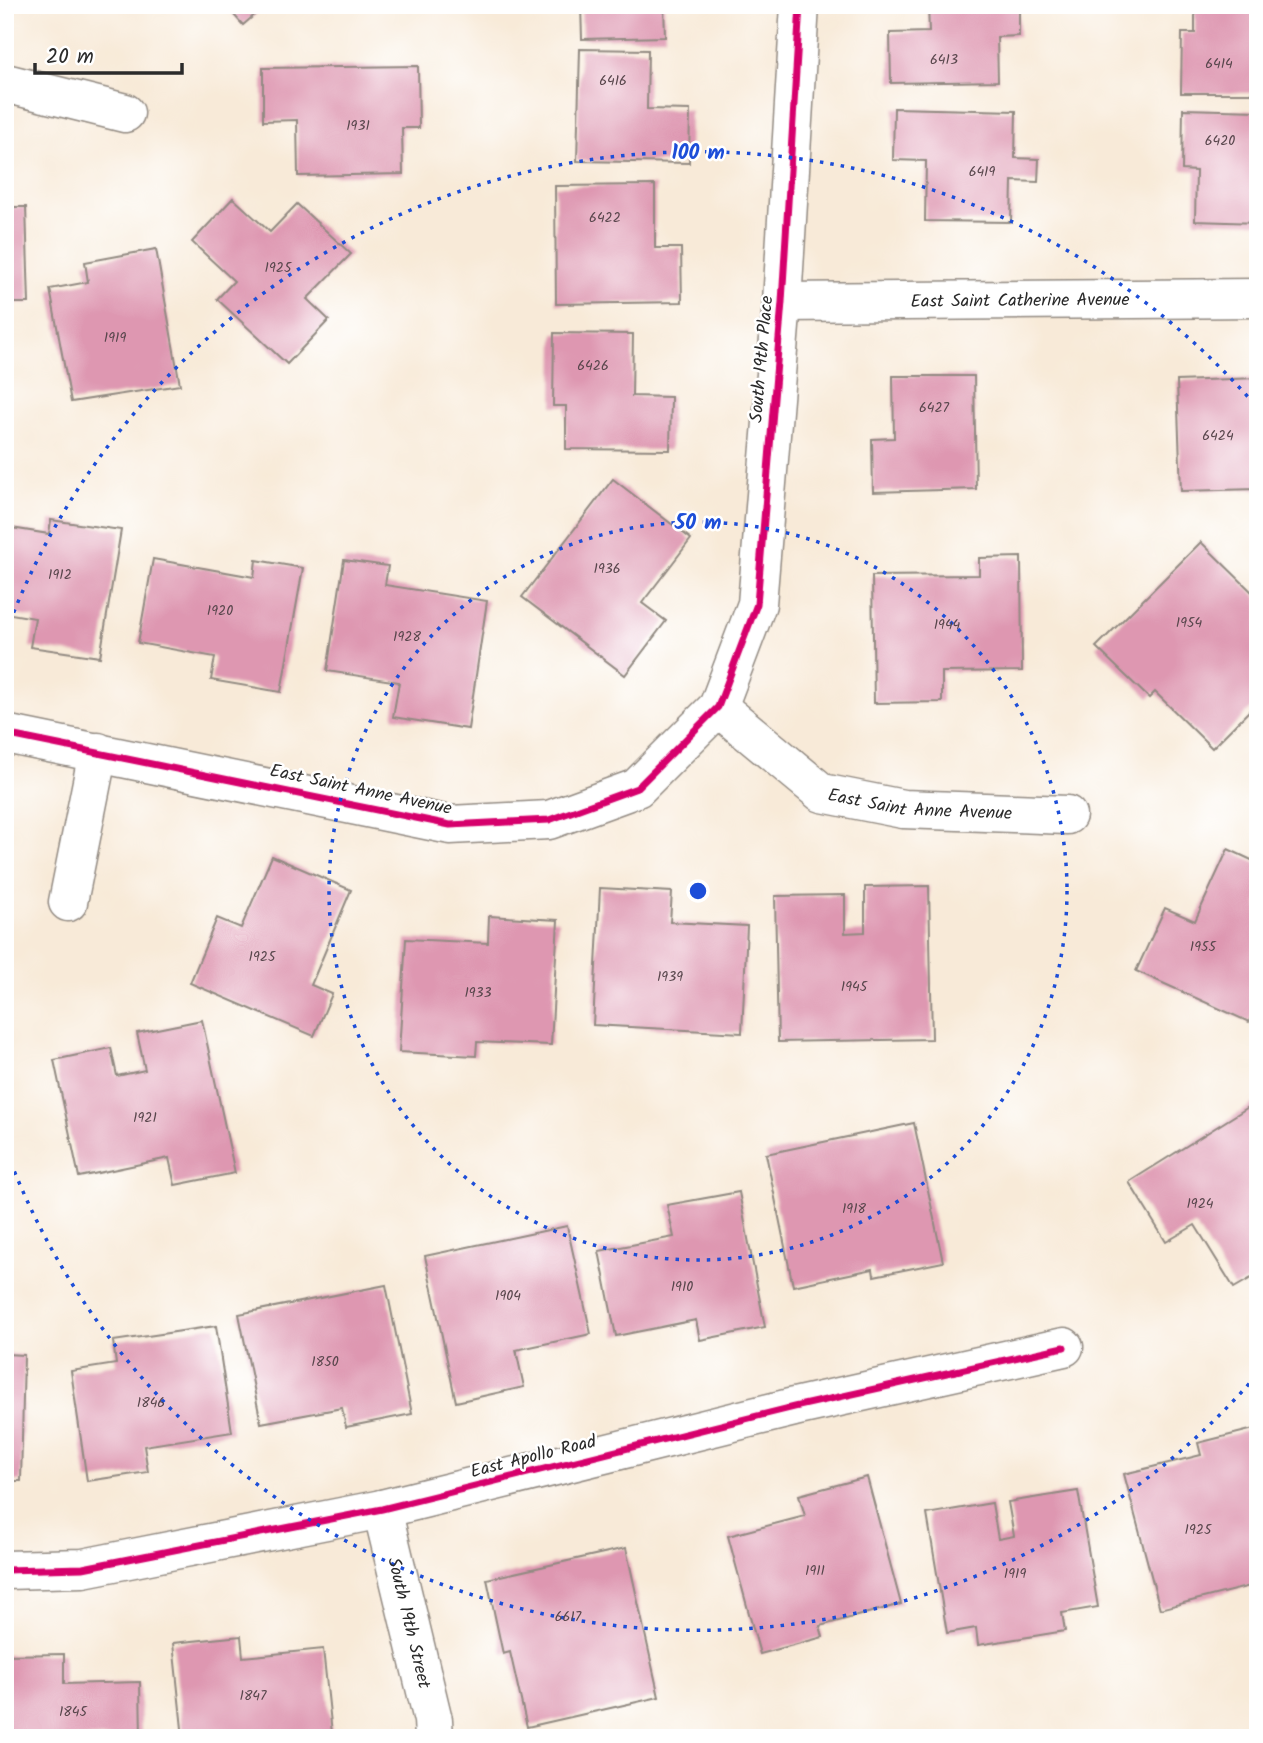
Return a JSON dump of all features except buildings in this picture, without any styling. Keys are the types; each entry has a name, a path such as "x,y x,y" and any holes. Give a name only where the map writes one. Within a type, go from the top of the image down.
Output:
{"street":[{"name":"South 19th Place","path":"718,707 757,604 782,302 800,5"},
{"path":"5,83 125,113"},
{"name":"East Saint Catherine Avenue","path":"782,302 1258,298"},
{"name":"East Saint Anne Avenue","path":"5,733 450,825 549,820 637,789 718,707 822,793 903,809 1067,815"},
{"path":"68,902 98,752"},
{"name":"East Apollo Road","path":"5,1570 83,1568 382,1509 794,1407 1064,1347"},
{"name":"South 19th Street","path":"382,1509 433,1720 434,1738"}],"cycle path":[{"path":"5,734 450,825 549,820 637,788 718,707 757,604 782,302 800,5"},
{"path":"5,1570 83,1568 382,1509 794,1407 1064,1347"}]}
